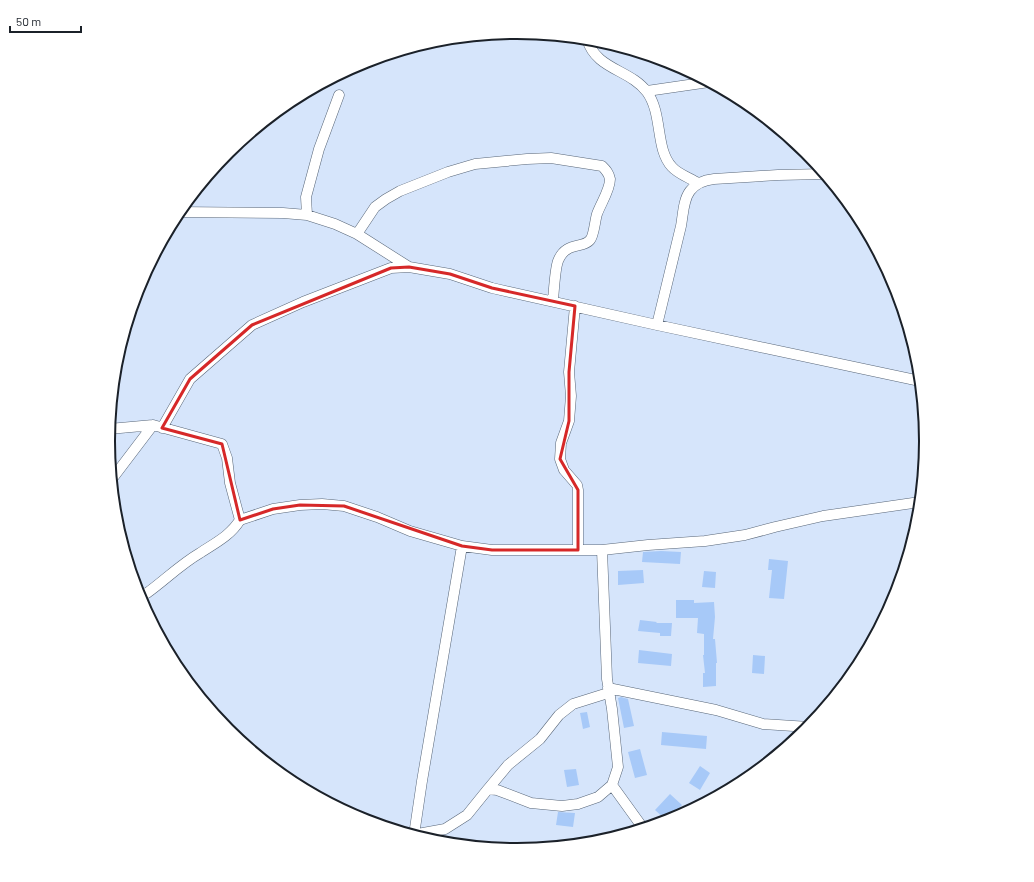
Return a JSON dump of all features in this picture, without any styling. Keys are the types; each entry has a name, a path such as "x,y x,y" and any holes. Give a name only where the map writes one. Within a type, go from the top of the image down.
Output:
{"street":[{"path":"589,46 590,49 601,61 636,82 647,91 655,105 666,160 673,168 698,183"},
{"path":"647,91 701,83"},
{"path":"307,215 306,197 319,150 338,95"},
{"path":"358,234 375,207 386,199 400,191 448,172 475,164 527,158 551,158 602,166 607,171 610,179 608,190 595,223 593,235 586,243 572,246 564,252 558,261 553,300"},
{"path":"657,325 686,202 689,192 698,183 714,179 817,174"},
{"path":"187,212 284,213 307,215 335,224 358,234 409,267"},
{"path":"117,474 158,426 190,379 252,325 303,302 391,268 409,267 450,274 492,288 553,300 657,325 914,380"},
{"path":"575,306 569,372 571,396 569,421 562,443 560,459 564,470 576,485 578,490 578,550"},
{"path":"115,429 158,426 222,444 227,458 230,483 240,520"},
{"path":"145,593 199,553 215,545 235,528 240,520 273,509 300,505 322,504 344,506 377,517 410,531 462,546 492,550 602,550 745,536 775,527 823,516 914,503"},
{"path":"415,829 462,546"},
{"path":"488,789 497,790 531,803 562,806 578,804 598,797 612,785 618,767 612,709 607,679 602,550"},
{"path":"428,832 445,829 467,815 508,765 540,739 559,715 573,704 608,690 716,710 763,724 800,726"},
{"path":"612,785 640,824"}],"highlighted area":[{"path":"409,267 450,274 492,288 575,306 569,372 569,421 560,459 578,490 578,550 492,550 462,546 344,506 300,505 273,509 240,520 222,444 162,428 190,379 252,325 391,268"}],"building":[{"path":"643,552 681,552 680,564 642,562"},
{"path":"769,559 788,561 784,599 769,598 772,570 768,570"},
{"path":"643,570 644,583 618,585 618,571"},
{"path":"704,571 716,572 715,588 702,587"},
{"path":"676,600 694,600 694,603 714,602 715,617 713,639 715,639 717,663 716,686 703,687 703,673 705,673 703,655 704,634 697,633 698,618 676,618"},
{"path":"640,620 657,622 656,623 672,623 671,636 660,636 660,633 638,631"},
{"path":"639,650 672,654 671,666 638,663"},
{"path":"753,655 765,656 764,674 752,673"},
{"path":"621,697 628,699 634,726 624,728 618,698"},
{"path":"587,712 590,727 583,729 580,713"},
{"path":"662,732 707,736 706,749 661,745"},
{"path":"640,749 647,775 635,778 628,752"},
{"path":"700,766 710,773 700,790 689,783"},
{"path":"576,769 579,785 567,787 564,770"},
{"path":"670,794 682,805 678,809 661,816 655,810"},
{"path":"558,812 575,813 573,827 556,825"}]}
